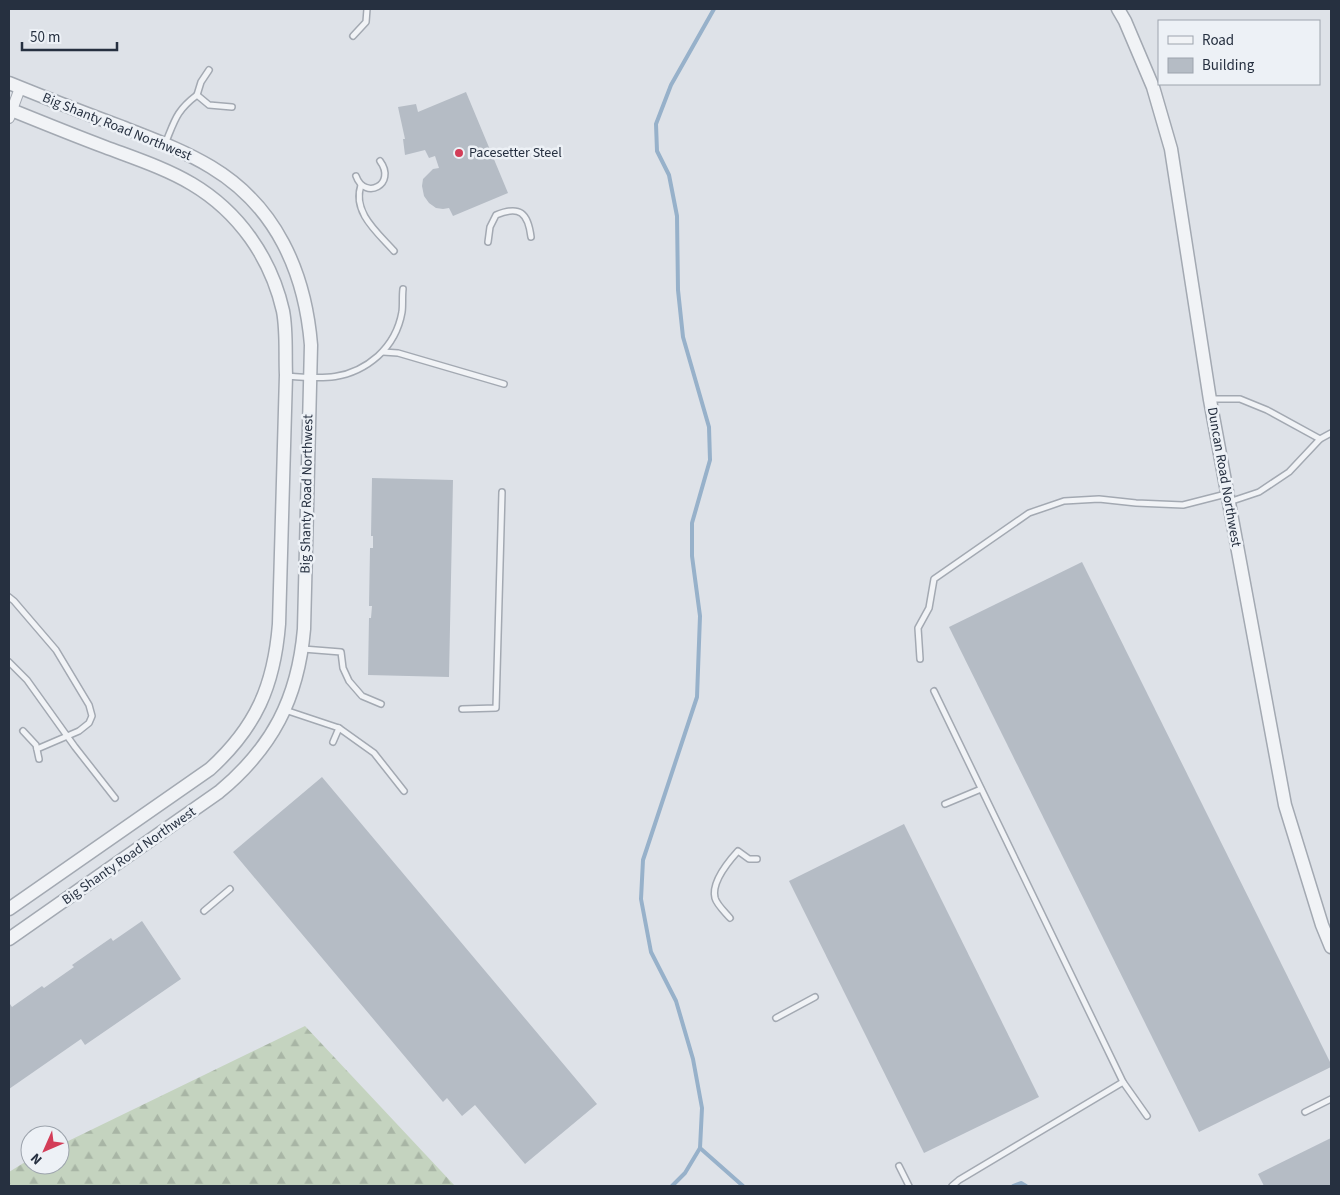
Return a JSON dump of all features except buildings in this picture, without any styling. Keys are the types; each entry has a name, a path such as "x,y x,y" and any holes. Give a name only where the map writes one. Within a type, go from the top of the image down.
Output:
{"street":[{"name":"Duncan Road Northwest","path":"1118,9 1153,87 1171,149 1227,498 1285,805 1322,925 1331,947"},
{"path":"10,112 14,85"},
{"name":"Big Shanty Road Northwest","path":"9,939 200,807 238,776 268,741 285,710 296,679 302,649 311,345 305,300 300,280 290,256 266,216 229,179 211,167 165,144 14,85"},
{"name":"Big Shanty Road Northwest","path":"9,909 210,769 226,754 254,717 265,694 277,649 280,624 286,376 286,335 283,312 277,290 257,246 243,226 211,196 165,170 10,112"}],"lane":[{"path":"353,36 366,22 367,9"},
{"path":"165,144 178,112 197,95 200,82 209,70"},
{"path":"197,95 209,105 232,107"},
{"path":"356,176 361,185 367,188 374,188 380,185 386,173 380,162"},
{"path":"361,185 359,203 362,214 394,251"},
{"path":"488,242 490,227 496,215 509,209 522,213 529,222 532,238"},
{"path":"286,376 329,378 349,374 366,366 383,352 394,336 402,313 403,289"},
{"path":"383,352 398,353 504,384"},
{"path":"1210,400 1240,399 1266,410 1320,440"},
{"path":"920,659 918,628 929,608 934,578 1029,513 1064,501 1099,499 1183,505 1259,492 1288,472 1320,440 1331,433"},
{"path":"462,709 496,708 502,492"},
{"path":"9,597 56,650 89,705 92,716 89,723 79,732 37,749"},
{"path":"302,649 341,652 343,668 350,681 362,696 381,704"},
{"path":"9,662 27,680 68,738 115,798"},
{"path":"934,691 1123,1082 1147,1116"},
{"path":"285,710 339,728 374,753 404,791"},
{"path":"334,742 339,728"},
{"path":"23,731 36,745 39,758"},
{"path":"944,804 982,789"},
{"path":"730,918 715,899 715,888 720,875 738,851 749,859 757,859"},
{"path":"204,911 230,889"},
{"path":"776,1018 815,997"},
{"path":"952,1186 1123,1082"},
{"path":"1304,1112 1331,1099"},
{"path":"899,1166 909,1186"}],"green space":[{"path":"305,1026 455,1186 9,1186 9,1172 20,1165 20,1175 70,1175 70,1140"}],"waterway":[{"path":"672,1186 685,1173 700,1148 702,1108 693,1059 676,1001 651,952 641,899 643,860 697,697 700,616 692,556 692,523 710,460 709,427 683,337 678,290 677,216 669,175 657,151 656,124 671,85 714,9"},
{"path":"700,1148 743,1186"},
{"path":"1013,1186 1021,1183 1026,1186"}],"place":[{"name":"Pacesetter Steel","path":"459,153"}]}
